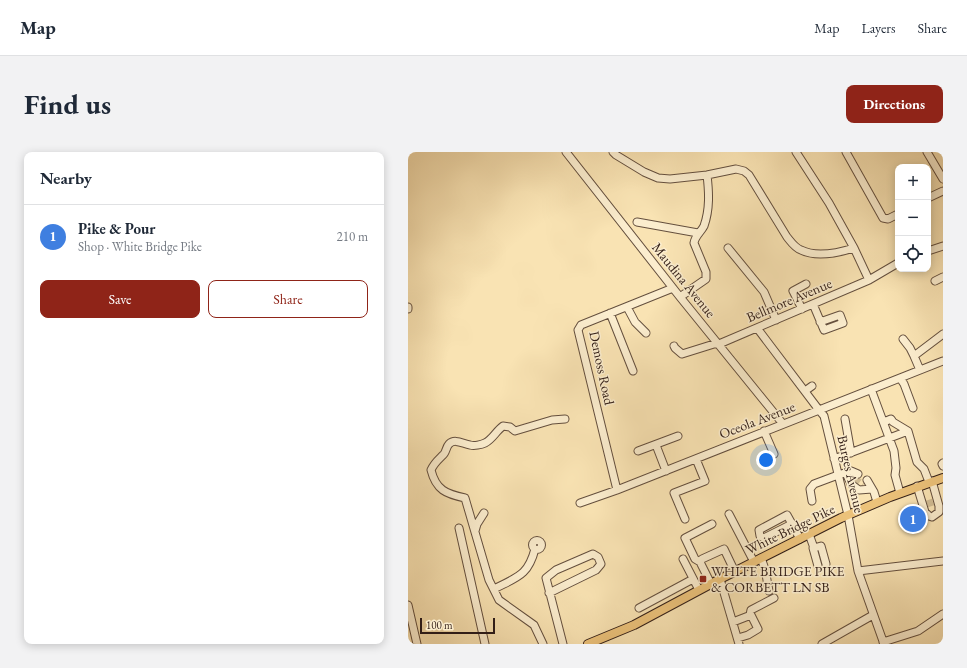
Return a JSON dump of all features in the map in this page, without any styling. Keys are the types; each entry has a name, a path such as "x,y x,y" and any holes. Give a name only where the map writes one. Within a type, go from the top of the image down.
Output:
{"main road":[{"name":"White Bridge Pike","path":"588,644 634,625 720,579 848,515 917,486 943,478"}],"street":[{"name":"Maudina Avenue","path":"566,152 680,297 783,424"},
{"path":"613,152 638,169 658,178 670,179 707,175 736,169 744,171 749,175 787,237 801,250 822,254 837,253 854,248"},
{"path":"796,152 829,203 854,248 869,280"},
{"path":"846,152 883,218 888,219 895,216"},
{"path":"927,152 940,168 943,179"},
{"path":"680,297 706,279 706,272 694,239 703,228 708,212 707,175"},
{"path":"931,197 943,191"},
{"path":"637,222 698,234"},
{"path":"931,250 943,246"},
{"path":"728,248 764,292 776,320"},
{"name":"Bellmore Avenue","path":"674,346 682,354 714,344 719,344 869,280 895,265"},
{"path":"935,280 943,277"},
{"path":"802,309 793,291 806,284"},
{"name":"Demoss Road","path":"617,490 578,330 580,325 673,288"},
{"path":"813,304 820,322"},
{"path":"627,307 635,322 646,333"},
{"path":"610,313 633,371"},
{"name":"Burges Avenue","path":"757,328 824,416 848,515 858,571 883,643"},
{"path":"914,356 943,334"},
{"path":"903,339 910,348 920,370"},
{"name":"Oceola Avenue","path":"580,502 617,490 666,471 943,360"},
{"path":"900,378 904,384 912,408"},
{"path":"805,391 812,386"},
{"path":"871,389 894,451 896,468 895,475 900,493"},
{"path":"543,644 534,625 500,600 489,580 465,498 452,495 441,490 433,478 431,470 438,458 444,454 448,445 453,442 458,441 471,446 478,445 486,442 503,426 510,427 515,431 552,420 565,419"},
{"path":"884,422 891,419 892,422 908,431 917,462 924,469 930,482 930,503 917,486"},
{"path":"845,420 851,453"},
{"path":"764,431 774,454"},
{"path":"834,459 908,431"},
{"path":"638,451 678,436"},
{"path":"656,444 666,471"},
{"path":"685,519 674,493 705,481 696,459"},
{"path":"812,501 810,489 814,484 851,471 856,476"},
{"path":"846,473 851,484 859,490 867,486 877,502"},
{"path":"475,532 477,524 484,513"},
{"path":"729,514 757,560 766,569 769,591"},
{"path":"711,584 700,562 695,559 685,538 712,524"},
{"path":"792,524 800,539"},
{"path":"459,528 484,644"},
{"path":"809,534 818,566"},
{"path":"814,548 821,546 826,564"},
{"path":"494,589 524,574 533,558 535,549"},
{"path":"700,562 702,558 724,549 735,572"},
{"path":"549,593 596,570 601,564 598,557 593,554 556,570 546,578 549,593 563,644"},
{"path":"683,559 699,590"},
{"path":"858,571 943,561"},
{"path":"639,608 693,579"},
{"path":"720,579 739,641 758,630 750,615"},
{"path":"733,622 750,615 751,610 774,598"},
{"path":"408,605 410,626 417,644"},
{"path":"883,643 918,631 943,614"},
{"path":"822,644 832,642 873,615"}],"tunnel":[{"path":"854,478 863,485"},
{"path":"927,504 933,502"}],"place":[{"name":"Pike & Pour","path":"913,519"},
{"name":"WHITE BRIDGE PIKE & CORBETT LN SB","path":"703,579"}]}
